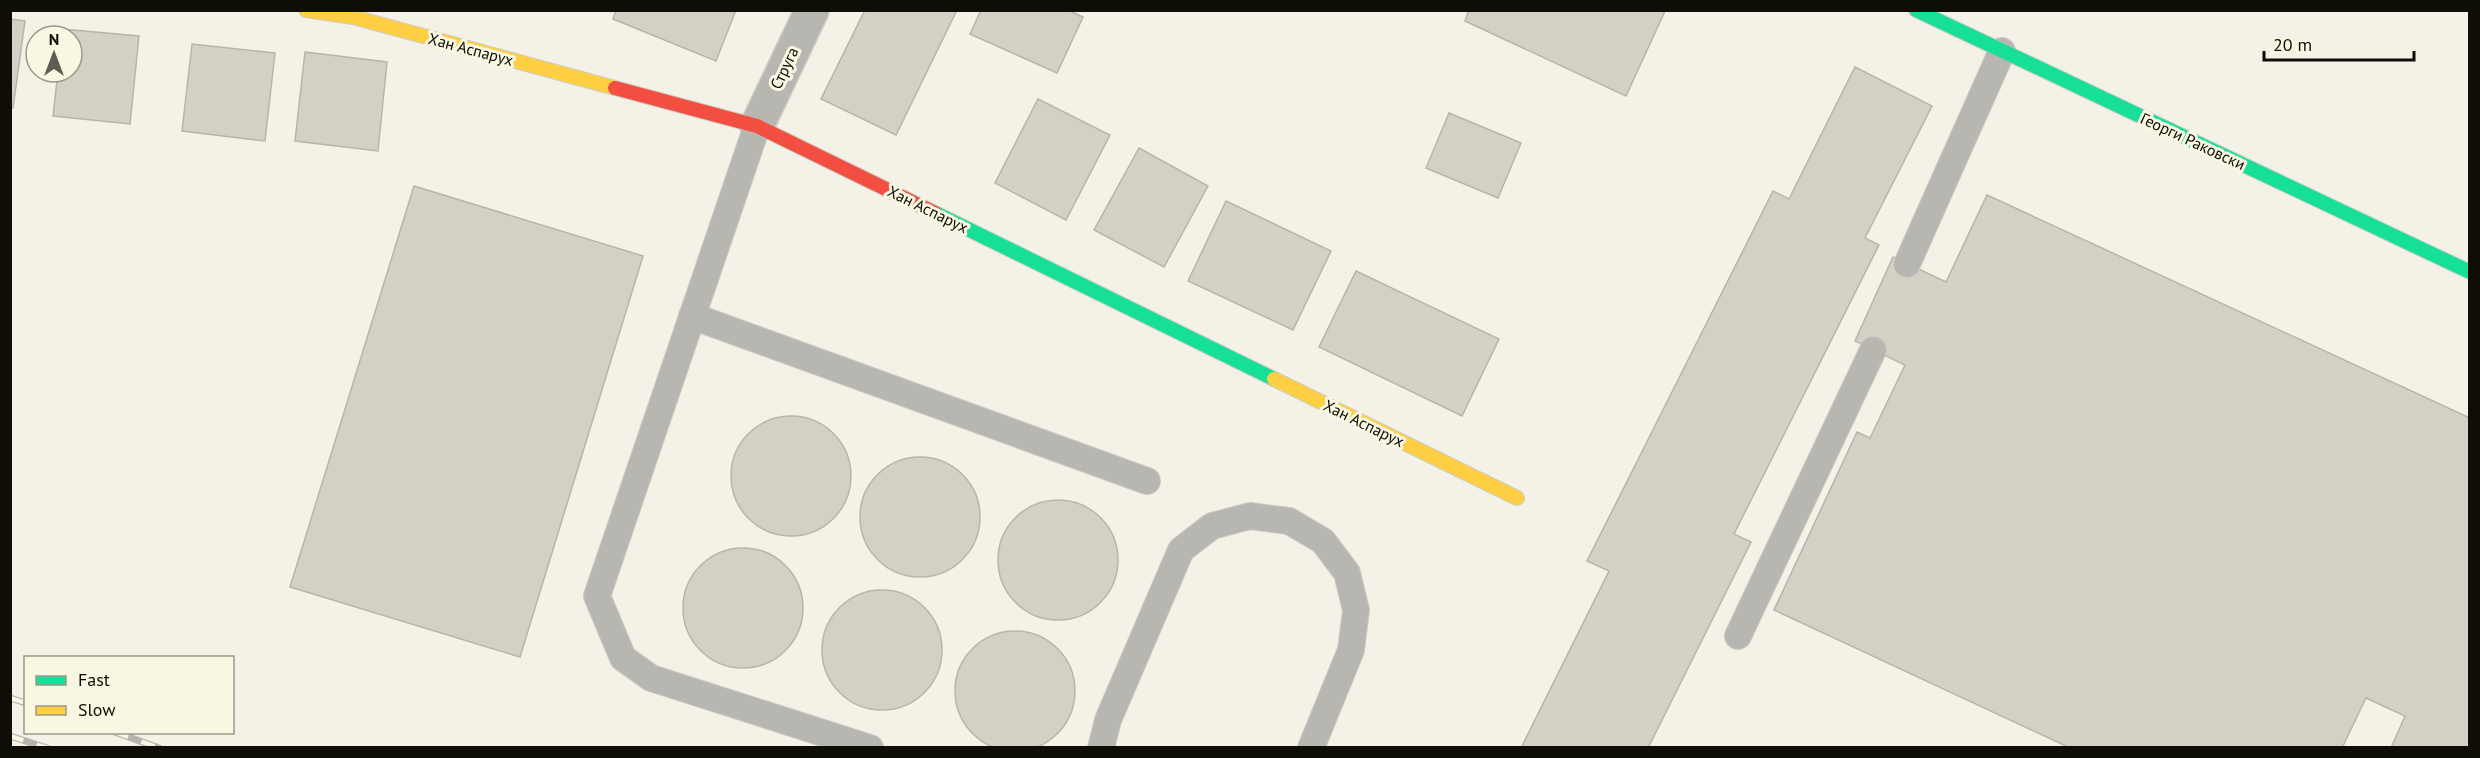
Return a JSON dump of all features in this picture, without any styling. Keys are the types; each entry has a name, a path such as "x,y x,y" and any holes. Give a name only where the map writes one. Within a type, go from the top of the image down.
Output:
{"street":[{"name":"Хан Аспарух","path":"306,10 353,16 757,126 1517,498"},
{"name":"Струга","path":"757,126 812,10"},
{"name":"Георги Раковски","path":"1916,10 2469,272"}],"lane":[{"path":"1907,264 2002,51"},
{"path":"757,126 597,596 623,658 651,678 870,747"},
{"path":"692,316 1148,481"},
{"path":"1738,636 1873,350"},
{"path":"1101,747 1108,720 1181,550 1212,525 1251,516 1289,521 1323,541 1347,573 1356,610 1351,650 1311,747"}],"building":[{"path":"616,10 736,10 716,61 613,19"},
{"path":"865,10 957,10 896,135 821,99"},
{"path":"981,10 1068,10 1083,17 1057,73 970,34"},
{"path":"1469,10 1665,11 1626,96 1465,21"},
{"path":"10,19 25,21 13,108 10,108"},
{"path":"84,31 139,36 130,124 53,116 57,84 84,84"},
{"path":"192,44 275,53 265,141 182,131"},
{"path":"305,52 387,62 378,151 295,141"},
{"path":"1855,67 1932,106 1865,238 1879,245 1734,534 1751,542 1648,748 1521,748 1609,571 1587,561 1773,191 1789,199"},
{"path":"1038,99 1110,135 1066,220 995,183"},
{"path":"1449,113 1521,143 1498,198 1426,168"},
{"path":"1139,148 1208,186 1164,267 1094,230"},
{"path":"414,186 643,256 520,657 290,587"},
{"path":"1987,195 2470,418 2470,748 2391,748 2405,716 2366,698 2342,748 2070,748 1774,610 1857,432 1870,438 1905,365 1855,341 1893,257 1946,282"},
{"path":"1226,201 1331,251 1293,330 1188,281"},
{"path":"1356,271 1499,339 1462,416 1319,347"},
{"path":"791,416 814,420 834,433 847,453 851,476 847,499 834,519 814,532 791,536 768,532 748,519 735,499 731,476 735,453 748,433 768,420"},
{"path":"920,457 943,462 962,475 975,494 980,517 975,540 962,559 943,572 920,577 897,572 878,559 865,540 860,517 865,494 878,475 897,462"},
{"path":"1058,500 1081,504 1101,517 1114,537 1118,560 1114,583 1101,603 1081,616 1058,620 1035,616 1015,603 1002,583 998,560 1002,537 1015,517 1035,504"},
{"path":"743,548 766,552 786,565 799,585 803,608 799,631 786,651 766,664 743,668 720,664 700,651 687,631 683,608 687,585 700,565 720,552"},
{"path":"882,590 905,594 925,607 938,627 942,650 938,673 925,693 905,706 882,710 859,706 839,693 826,673 822,650 826,627 839,607 859,594"},
{"path":"1015,631 1038,636 1057,649 1070,668 1075,691 1070,714 1057,733 1038,746 1015,751 992,746 973,733 960,714 955,691 960,668 973,649 992,636"}],"railway":[{"path":"10,698 24,702"},
{"path":"120,734 159,748"},
{"path":"10,736 47,748"}],"traffic: fast":[{"path":"1916,10 2470,272"},
{"path":"935,213 1274,379"}],"traffic: slow":[{"path":"306,10 353,17 615,88"},
{"path":"1274,379 1517,498"}],"traffic: jam":[{"path":"615,88 757,126 935,213"}]}
